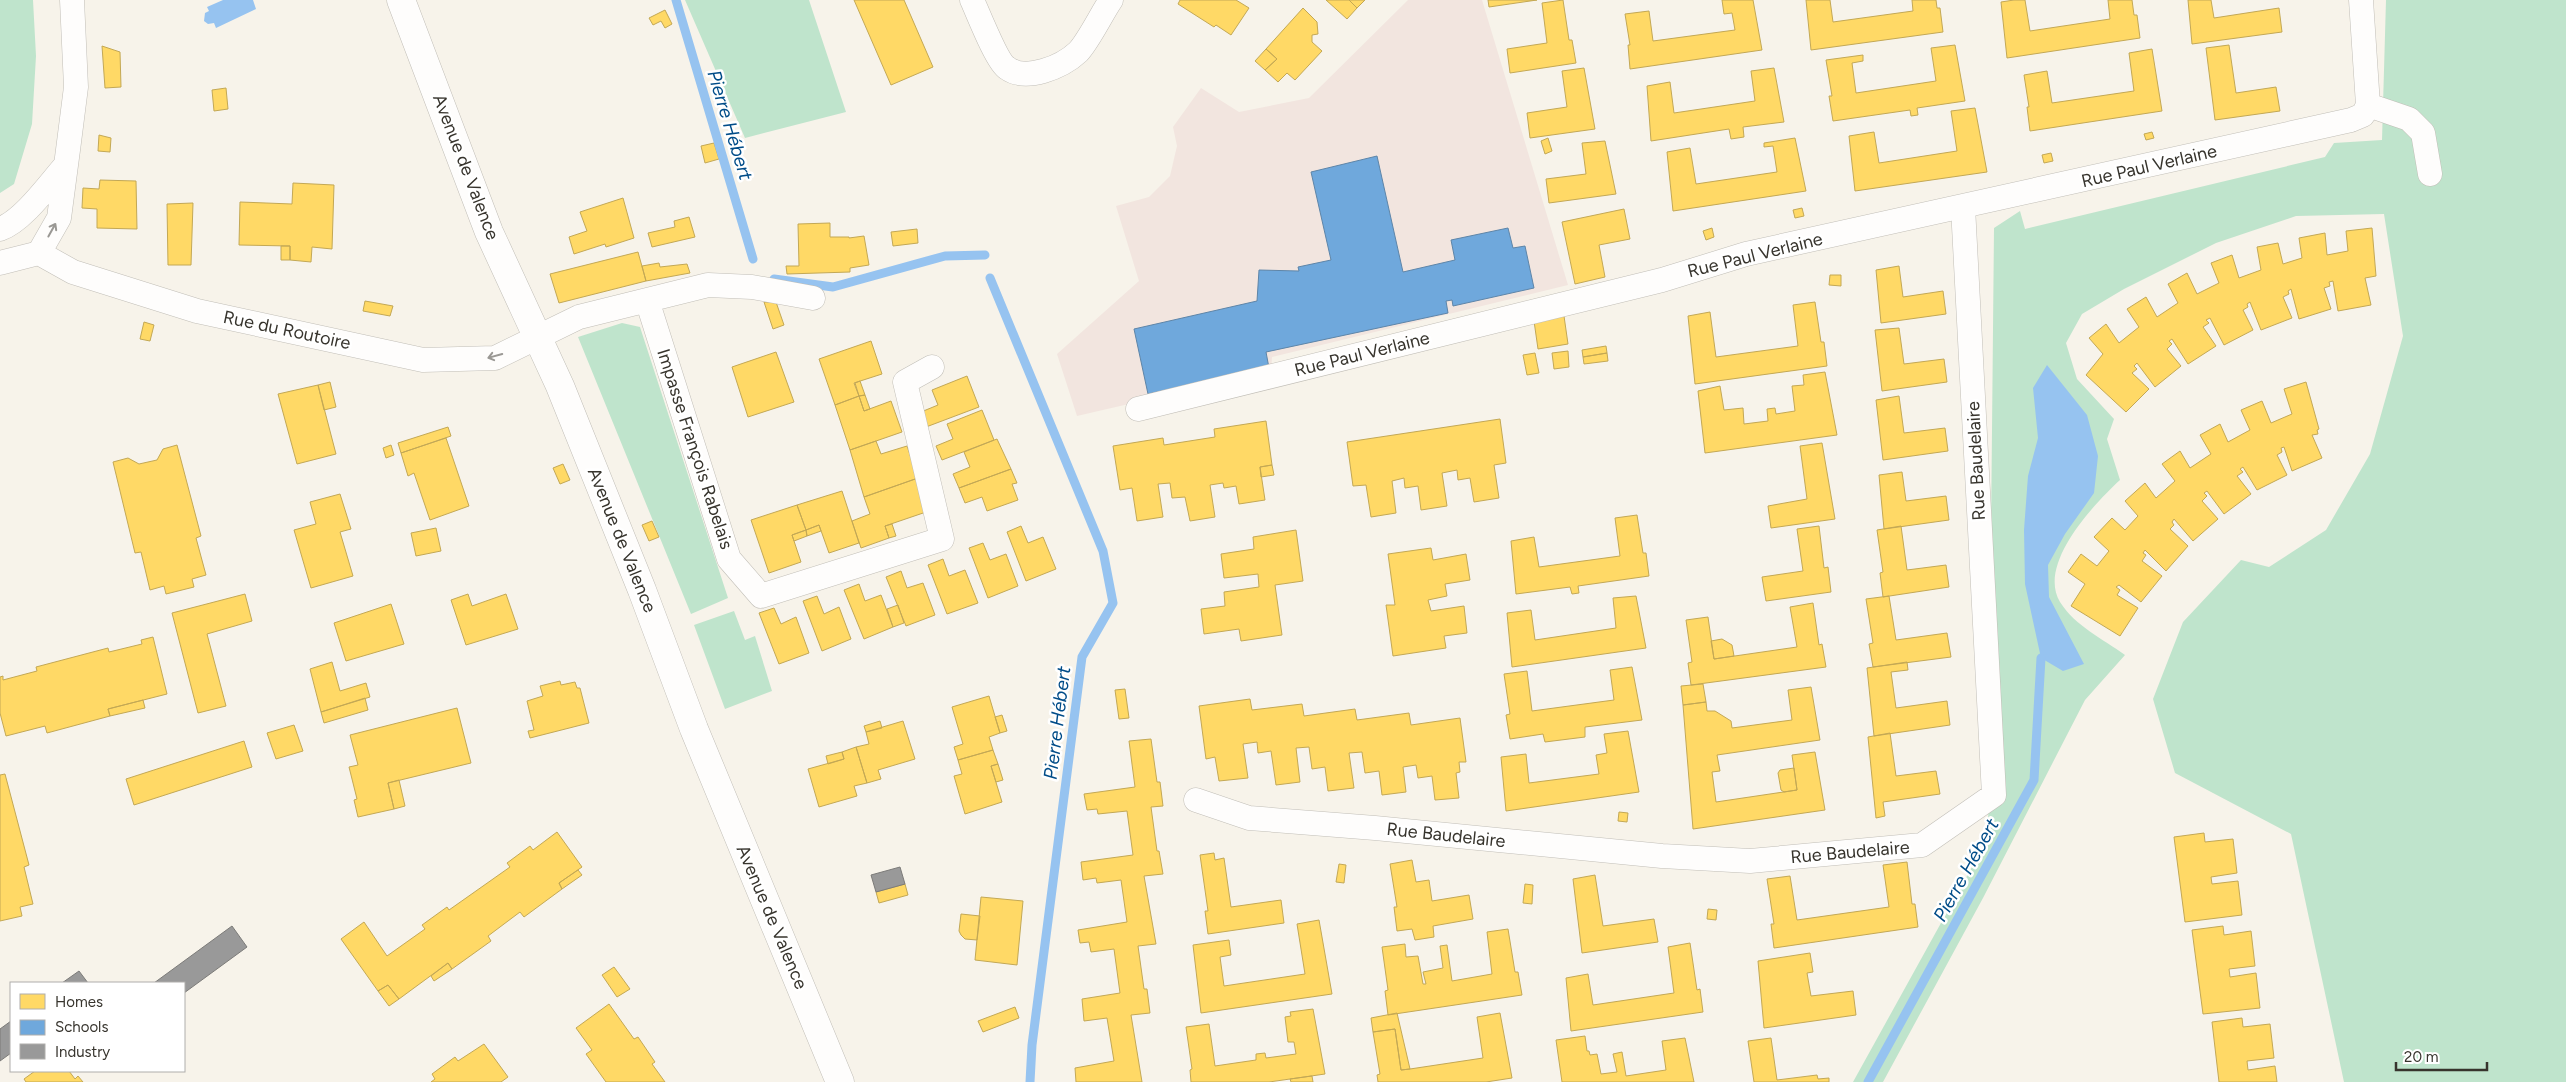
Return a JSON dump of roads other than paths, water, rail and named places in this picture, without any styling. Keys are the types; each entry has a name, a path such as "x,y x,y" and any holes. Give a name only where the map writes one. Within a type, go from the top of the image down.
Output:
{"main road":[{"name":"Avenue de Valence","path":"401,0 489,232 538,336 642,590 694,729 840,1082"}],"street":[{"path":"0,263 39,253 59,218 76,87 72,0"},
{"path":"972,0 998,56 1006,68 1025,74 1041,73 1078,52 1111,0"},
{"path":"2361,0 2368,105 2409,120 2423,133 2430,174"},
{"name":"Rue Paul Verlaine","path":"1138,410 1662,280 1746,254 1963,208 2350,120 2363,115 2368,105"},
{"path":"0,229 6,227 28,208 65,166"},
{"name":"Rue Baudelaire","path":"1196,800 1249,818 1662,856 1750,861 1922,845 1994,795 1963,208"},
{"name":"Rue du Routoire","path":"39,253 73,272 197,310 423,360 495,358 579,317 708,285 752,287 813,298"},
{"name":"Impasse François Rabelais","path":"647,300 730,559 761,596 942,539 905,382 932,367"}],"water":[{"path":"223,0 253,0 256,9 216,28 214,23 208,24 204,21 205,13 209,11 207,7"},
{"path":"2047,365 2087,415 2098,456 2094,493 2065,534 2048,565 2049,597 2084,664 2063,671 2041,658 2025,584 2024,530 2028,476 2038,438 2033,388"}],"waterway":[{"name":"Pierre Hébert","path":"676,0 753,259"},
{"name":"Pierre Hébert","path":"774,279 833,287 945,256 985,255"},
{"name":"Pierre Hébert","path":"990,278 1103,551 1113,603 1082,657 1032,1045 1030,1082"},
{"name":"Pierre Hébert","path":"1868,1082 2034,780 2041,658"}]}
